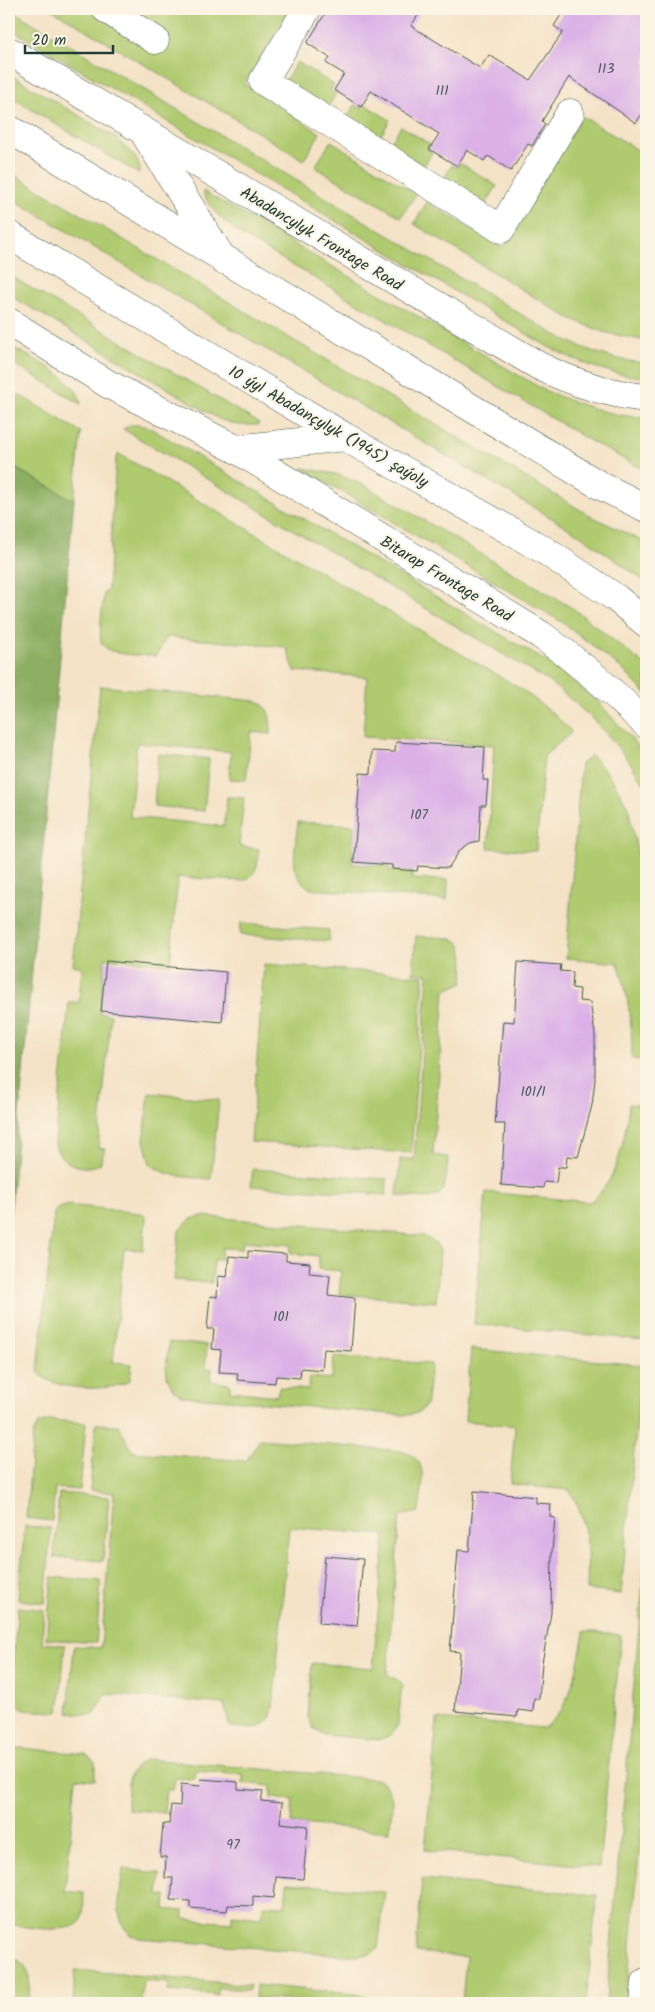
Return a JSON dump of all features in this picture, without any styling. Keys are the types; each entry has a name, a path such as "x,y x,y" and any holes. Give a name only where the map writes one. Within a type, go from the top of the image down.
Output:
{"street":[{"path":"106,9 155,40"},
{"path":"307,9 263,81 501,229 570,113"},
{"name":"Abadancylyk Frontage Road","path":"9,51 539,366 588,387 617,395 646,398"},
{"path":"9,129 223,260 601,486 646,508"},
{"path":"144,132 223,260"},
{"name":"10 ýyl Abadançylyk (1945) şaýoly","path":"9,235 345,437 544,550 601,588 646,623"},
{"path":"9,322 108,384 236,449 345,437"},
{"name":"Bitarap Frontage Road","path":"236,449 541,635 577,661 616,694 646,724"},
{"path":"644,2003 646,1982"}],"green space":[{"path":"9,9 554,334 576,345 599,353 622,360 646,363 646,377 607,371 547,346 9,28"},
{"path":"51,9 88,9 153,49 122,9 291,9 244,84 320,133 304,160"},
{"path":"297,62 334,85 330,91 336,94 328,107 285,81"},
{"path":"9,74 115,137 136,158 140,169 139,174 9,96"},
{"path":"364,104 390,120 379,139 346,119 355,105 361,109"},
{"path":"582,116 646,155 646,228 642,242 646,260 646,341 603,332 567,317 414,224 427,202 503,248"},
{"path":"401,126 431,145 428,150 432,153 424,166 389,145"},
{"path":"331,141 416,194 401,217 315,167"},
{"path":"460,163 497,186 486,204 444,178 452,165 457,168"},
{"path":"9,172 589,515 646,543 646,582 580,535 9,197"},
{"path":"203,191 544,390 594,408 620,415 646,418 646,471 594,443 243,236 225,222 214,210"},
{"path":"9,275 259,423 258,425 237,425 219,419 9,295"},
{"path":"9,345 52,369 62,377 78,394 81,404 9,361"},
{"path":"9,389 81,432 74,500 9,465"},
{"path":"130,425 150,428 554,666 596,700 631,738 646,758 646,787 625,756 601,728 574,702 545,679 123,429"},
{"path":"119,454 521,689 554,714 572,732 544,756 536,851 488,848 494,745 363,737 367,677 295,671 286,647 167,637 156,656 117,653 104,646 101,641 101,624 104,593 108,589 116,457"},
{"path":"9,465 74,500 9,1229"},
{"path":"302,468 336,474 364,485 574,609 646,666 646,694 621,668 565,624"},
{"path":"100,686 256,701 261,703 267,710 271,734 251,732 246,780 229,779 231,752 137,743 130,817 224,826 227,797 244,798 239,846 259,849 258,859 254,873 241,881 178,877 170,964 105,958 100,1013 111,1015 98,1148 105,1149 100,1164 86,1167 73,1164 61,1157 55,1144 69,1002 79,1002 82,967 73,965"},
{"path":"158,754 209,759 204,811 154,806"},
{"path":"591,755 613,781 628,807 646,896 646,1060 632,1059 629,1010 618,963 566,958 581,764"},
{"path":"298,822 354,825 352,864 389,866 389,871 412,872 412,879 448,880 447,900 311,889 303,883 295,868 294,859"},
{"path":"241,923 329,930 329,941 240,935"},
{"path":"416,936 452,939 458,942 462,947 464,967 463,983 445,990 433,1155 448,1157 447,1172 442,1191 438,1195 423,1198 397,1196 400,1159 414,1159 428,974 413,973"},
{"path":"264,964 424,976 411,1153 251,1142"},
{"path":"149,1093 219,1100 211,1179 171,1174 157,1169 150,1164 144,1141"},
{"path":"629,1104 646,1106 646,1320 644,1340 474,1324 486,1192 590,1202 600,1193 614,1170 623,1144"},
{"path":"253,1169 387,1179 386,1195 251,1186"},
{"path":"69,1205 142,1213 146,1217 143,1250 124,1249 113,1362 132,1364 130,1380 122,1384 96,1388 66,1386 43,1377 38,1370 54,1213 58,1208"},
{"path":"201,1216 424,1236 436,1243 440,1251 436,1302 339,1294 341,1271 318,1269 319,1256 290,1253 291,1245 243,1241 242,1249 222,1248 221,1260 214,1260 212,1283 174,1280 179,1230 191,1219"},
{"path":"169,1342 207,1345 205,1368 212,1369 211,1381 230,1384 230,1391 277,1396 279,1387 308,1390 309,1377 332,1379 334,1356 431,1364 427,1401 421,1411 403,1415 182,1396 170,1384 166,1372"},
{"path":"471,1349 642,1365 621,1594 587,1590 587,1551 584,1525 576,1501 569,1490 510,1484 515,1426 465,1421"},
{"path":"51,1420 86,1423 80,1490 55,1488 52,1521 26,1518 33,1434 38,1424"},
{"path":"96,1424 118,1425 133,1452 246,1461 260,1439 401,1451 417,1460 421,1467 422,1475 419,1512 400,1516 387,1674 402,1683 398,1725 391,1735 378,1740 325,1735 313,1728 308,1717 312,1663 373,1668 385,1535 289,1527 273,1708 267,1722 251,1728 230,1727 224,1704 105,1694 94,1715 68,1713 74,1646 101,1648 114,1493 90,1490"},
{"path":"59,1493 109,1497 103,1561 54,1557"},
{"path":"25,1526 51,1528 45,1603 18,1600"},
{"path":"646,1547 646,1771 626,2003 606,2003"},
{"path":"52,1577 101,1581 96,1643 46,1639"},
{"path":"18,1607 44,1610 42,1643 65,1645 59,1712 31,1710 18,1706 10,1695"},
{"path":"584,1631 621,1635 599,1867 425,1850 437,1719 544,1728 562,1709 568,1697 573,1684"},
{"path":"20,1748 86,1754 95,1762 95,1780 76,1778 65,1891 84,1893 83,1911 81,1921 67,1928 46,1929 9,1924 9,1750"},
{"path":"147,1759 376,1779 383,1783 391,1795 392,1809 389,1832 291,1823 293,1800 271,1798 271,1786 243,1783 243,1775 195,1771 194,1779 175,1778 173,1790 166,1790 164,1813 127,1809 128,1787 131,1774 140,1763"},
{"path":"123,1869 160,1873 159,1896 166,1896 165,1909 184,1911 184,1919 232,1923 232,1915 261,1918 263,1905 285,1906 287,1883 385,1892 378,1948 370,1954 356,1956 139,1938 124,1927 120,1918 119,1899"},
{"path":"422,1879 597,1895 586,2003 462,2003 466,1957 416,1952"},
{"path":"9,1958 17,1960 27,1969 29,1975 28,2003 9,2003"},
{"path":"75,1970 250,1985 249,1990 218,1988 217,1995 168,1991 169,1983 143,1981 141,2003 73,2003"},
{"path":"256,1985 356,1994 365,1997 371,2003 319,2003 255,1998"}],"building":[{"path":"328,9 422,9 411,26 480,68 489,55 530,80 563,32 554,26 565,9 646,9 646,108 636,123 569,77 542,121 545,124 532,146 528,144 511,171 488,156 484,161 467,150 457,166 429,149 439,134 371,91 361,107 334,90 344,74 326,63 330,58 307,43"},
{"path":"396,742 485,747 483,780 488,780 486,805 481,805 479,841 470,843 460,850 448,868 418,866 417,871 392,869 392,865 354,862 360,773 371,774 372,751 395,752"},
{"path":"106,961 226,972 222,1022 101,1011"},
{"path":"518,962 561,965 560,971 573,972 572,988 580,989 579,1001 590,1002 595,1034 595,1080 592,1105 578,1157 567,1156 566,1167 558,1167 556,1183 544,1182 543,1188 501,1185 505,1124 495,1124 503,1021 514,1022"},
{"path":"248,1251 286,1254 286,1261 310,1263 309,1273 330,1275 328,1295 355,1298 351,1351 324,1349 322,1370 301,1368 300,1378 276,1376 275,1383 237,1380 238,1373 219,1372 221,1350 212,1349 214,1329 207,1329 210,1296 217,1297 218,1276 227,1277 229,1256 248,1258"},
{"path":"474,1491 536,1497 536,1503 551,1504 550,1517 555,1518 552,1551 551,1613 542,1663 539,1699 534,1698 533,1712 518,1710 517,1717 455,1711 460,1652 450,1651 458,1550 469,1551"},
{"path":"325,1556 363,1559 357,1626 319,1623"},
{"path":"201,1779 238,1782 238,1789 263,1791 261,1801 282,1803 280,1823 308,1826 303,1879 276,1877 274,1898 253,1896 253,1906 228,1905 227,1911 190,1908 190,1901 171,1900 173,1878 165,1878 166,1857 160,1857 163,1824 169,1824 171,1805 180,1806 181,1784 200,1786"}]}
